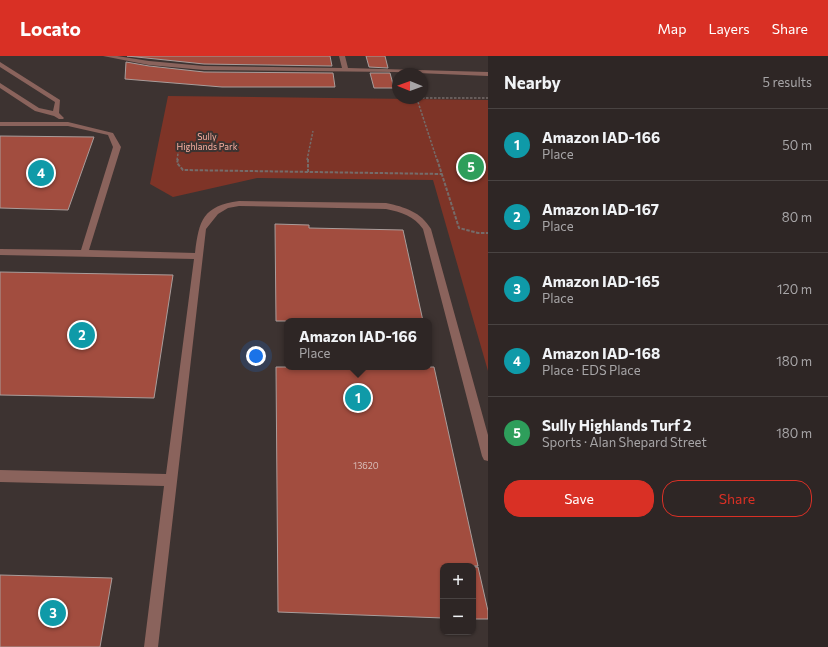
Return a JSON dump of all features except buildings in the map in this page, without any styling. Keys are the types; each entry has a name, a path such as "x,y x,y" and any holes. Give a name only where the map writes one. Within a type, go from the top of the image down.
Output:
{"street":[{"path":"106,56 149,63 204,68 488,74"},
{"path":"342,56 346,70"},
{"path":"0,64 58,101 56,114"},
{"path":"0,85 37,110 56,114 68,124"},
{"path":"0,124 68,124 111,134 117,147 84,253"},
{"path":"151,647 198,256 202,229 207,218 214,211 231,205 247,203 386,206 417,216 427,229 488,456"},
{"path":"0,252 198,256"},
{"path":"0,476 171,480"}],"path":[{"path":"428,98 488,98"},
{"path":"419,104 458,228 478,233 488,233"},
{"path":"308,172 307,162 313,131"},
{"path":"179,147 177,163 183,170 442,174"}],"green space":[{"name":"Sully Highlands Park","path":"168,96 392,99 392,104 428,104 428,99 488,100 488,371 433,180 257,178 173,197 150,184"}],"place":[{"name":"Sully Highlands Turf 2","path":"471,167"},
{"name":"Amazon IAD-168","path":"41,173"},
{"name":"Amazon IAD-167","path":"82,335"},
{"name":"Amazon IAD-166","path":"358,398"},
{"name":"Amazon IAD-165","path":"53,613"}]}
